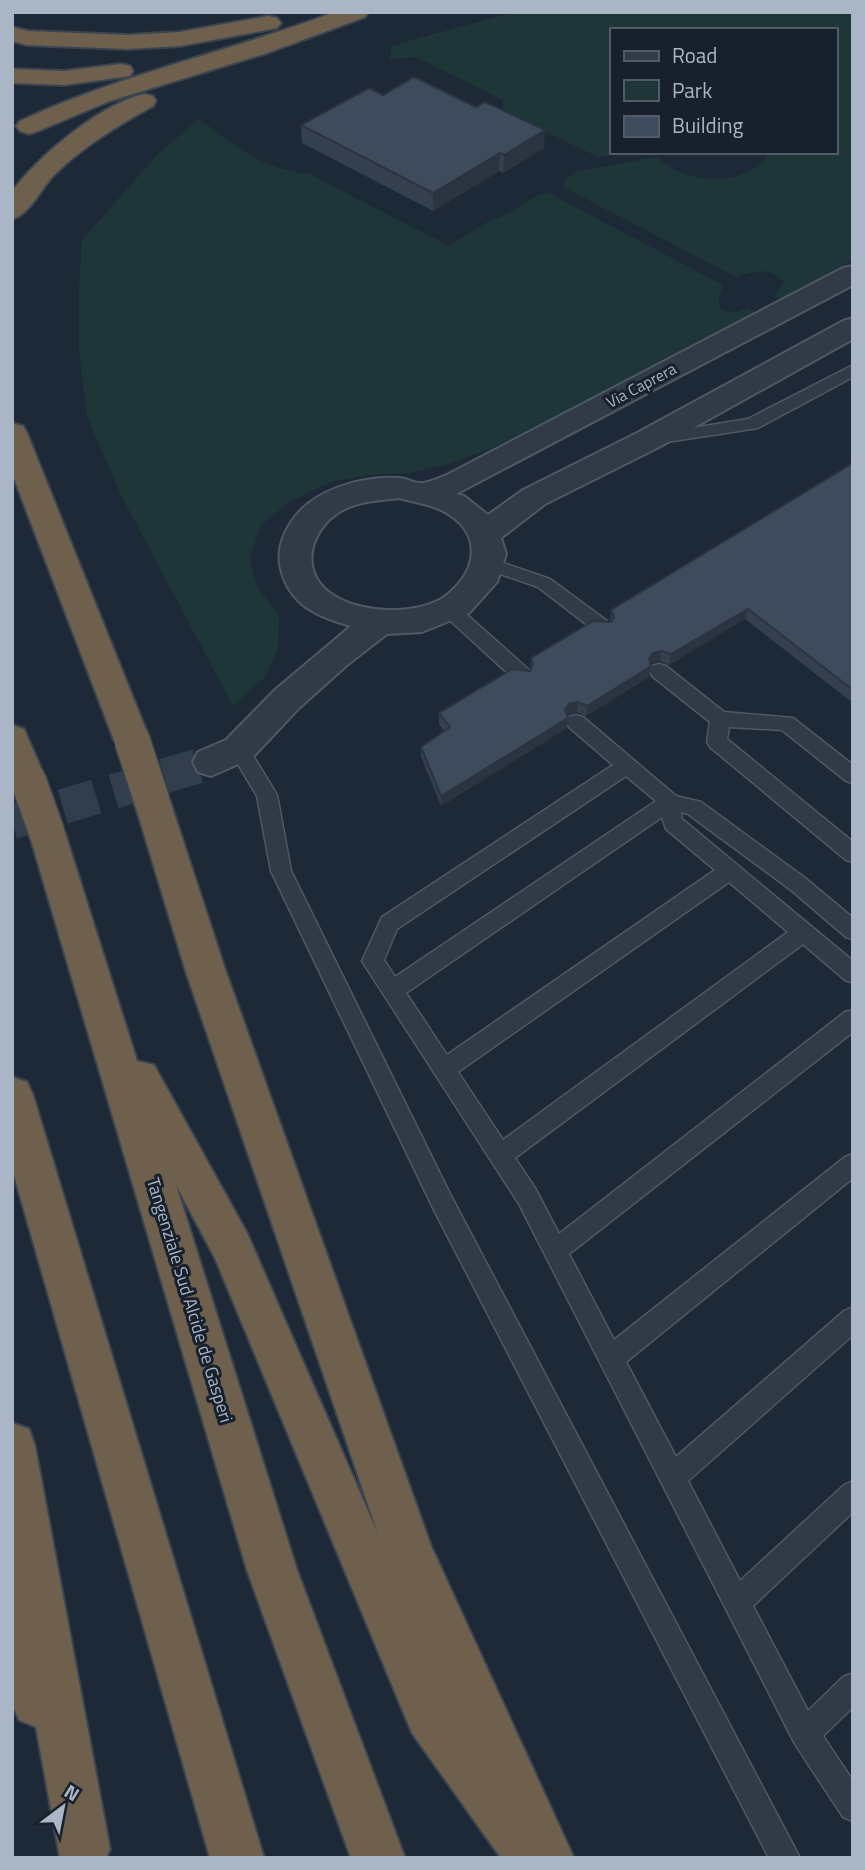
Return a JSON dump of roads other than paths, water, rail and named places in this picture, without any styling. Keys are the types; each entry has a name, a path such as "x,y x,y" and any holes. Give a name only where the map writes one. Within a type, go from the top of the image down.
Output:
{"highway":[{"path":"12,76 64,78 105,74 146,66 299,23 350,12"},
{"path":"29,125 68,107 116,90 227,58 357,12"},
{"path":"12,34 27,38 128,42 180,38 274,22 299,23"},
{"path":"12,211 53,159 100,124 227,58"},
{"path":"12,76 30,94 34,117 12,148"},
{"path":"12,433 132,740 206,972 410,1554 547,1858"},
{"name":"Tangenziale Sud Alcide de Gasperi","path":"12,738 47,833 272,1570 378,1858"},
{"path":"101,1007 232,1247 430,1715 533,1858"},
{"path":"12,1095 237,1858"},
{"path":"12,1446 85,1854"},
{"path":"12,1624 85,1854"}],"street":[{"name":"Via Caprera","path":"428,492 456,482 853,274"},
{"name":"Via Caprera","path":"487,549 534,497 648,440 853,327"},
{"name":"Via Caprera","path":"400,488 428,492 464,508 487,549 486,575 473,594 450,610 417,621 379,623 349,617 323,605 304,588 294,568 294,547 302,527 319,510 370,490 400,488"},
{"path":"287,699 323,605"},
{"path":"225,756 335,656 379,623"}],"lane":[{"name":"Via Caprera","path":"648,440 752,424 853,370"},
{"path":"487,549 544,583 601,626"},
{"path":"450,610 521,674"},
{"path":"659,671 720,719 786,723 853,776"},
{"path":"720,719 718,742 853,854"},
{"path":"576,722 670,802 694,807 798,884 853,931"},
{"path":"225,756 267,795 281,871 430,1177 785,1858"},
{"path":"628,765 389,923 373,961 527,1196 805,1734 853,1807"},
{"path":"670,802 673,823 853,974"},
{"path":"393,990 670,802"},
{"path":"444,1069 730,870"},
{"path":"501,1155 804,932"},
{"path":"556,1250 853,1019"},
{"path":"611,1358 853,1164"},
{"path":"673,1477 853,1319"},
{"path":"737,1603 853,1494"},
{"path":"805,1734 853,1687"}],"tunnel":[{"path":"12,822 211,762"}]}
